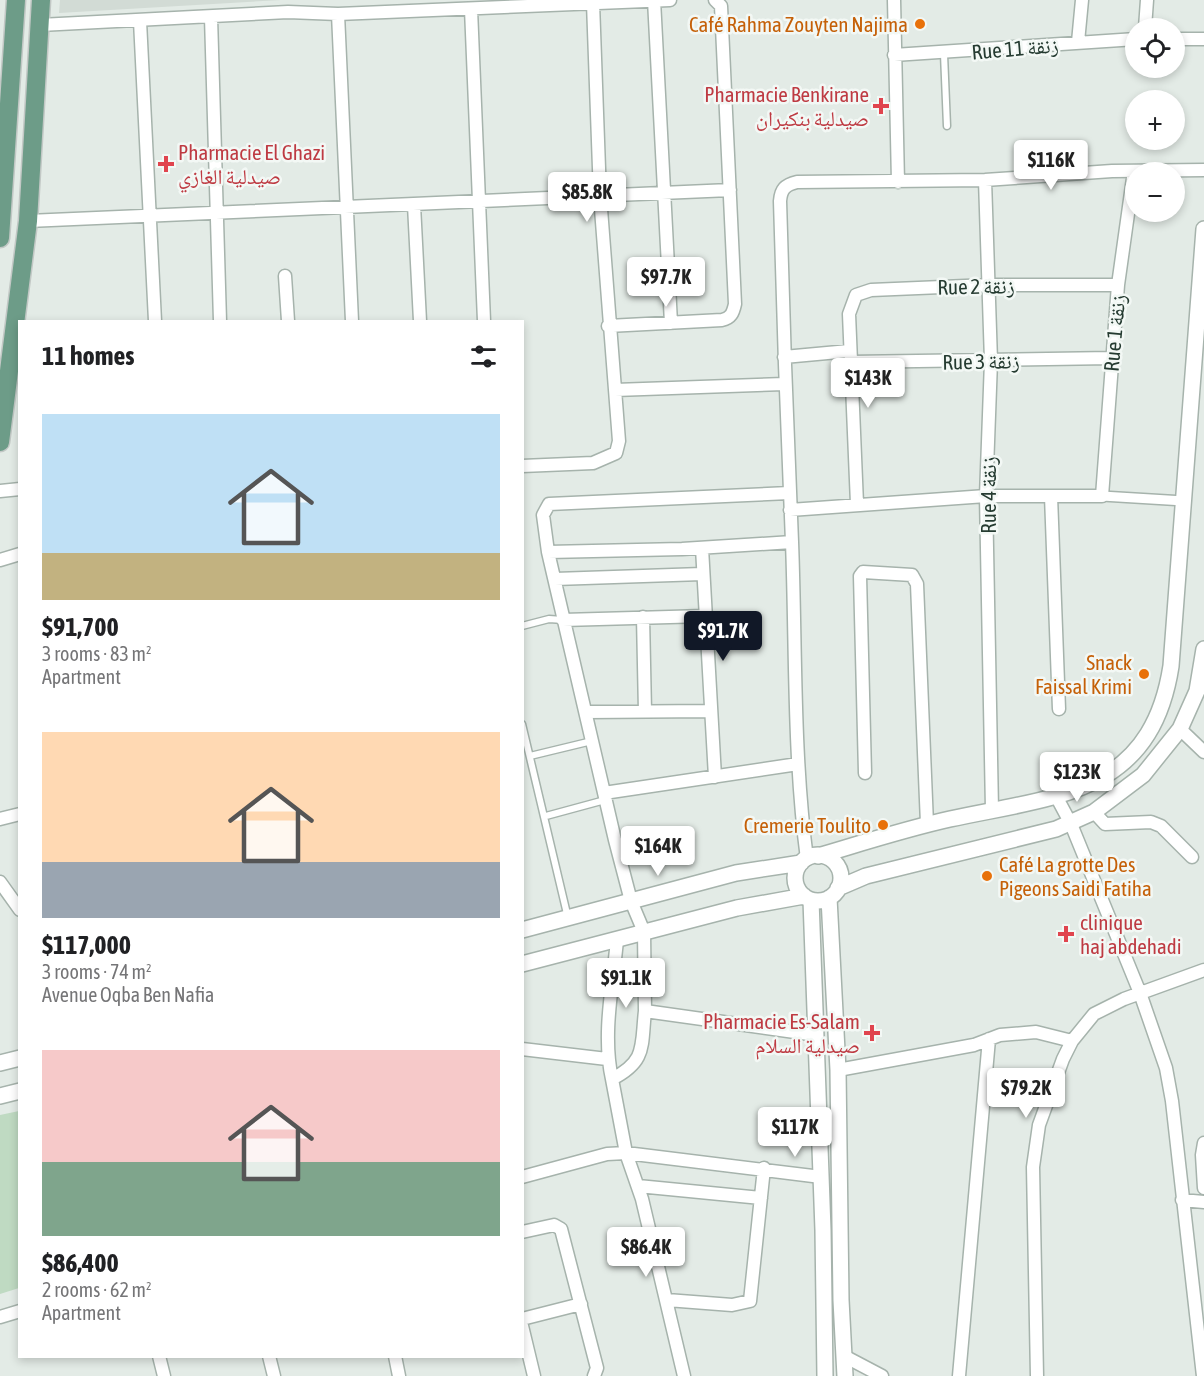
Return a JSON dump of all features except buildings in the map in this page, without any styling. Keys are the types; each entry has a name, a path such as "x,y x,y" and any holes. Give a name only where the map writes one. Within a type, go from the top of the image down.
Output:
{"main road":[{"path":"0,238 16,0"},
{"path":"0,441 28,221 41,0"}],"street":[{"path":"654,0 670,323"},
{"path":"40,25 288,12 338,14 670,0"},
{"path":"894,0 898,182"},
{"path":"1078,42 1082,0"},
{"path":"1146,18 1147,0"},
{"path":"524,466 593,463 616,453 619,441 608,327 600,196 593,3"},
{"path":"608,327 722,320 729,318 733,312 735,304 730,190 718,3"},
{"path":"471,9 484,320"},
{"path":"338,14 352,320"},
{"path":"212,17 220,320"},
{"path":"140,21 155,320"},
{"path":"1185,39 1204,39"},
{"name":"Rue 11 زنقة","path":"894,55 944,54 1125,40"},
{"path":"1185,170 1204,170"},
{"path":"808,859 798,764 792,542 784,384 780,201 782,190 797,182 985,180 1125,172"},
{"name":"Rue 4 زنقة","path":"985,180 991,361 986,496 992,810"},
{"path":"28,221 730,190"},
{"path":"414,205 420,320"},
{"name":"Rue 1 زنقة","path":"1102,496 1111,358 1127,222"},
{"path":"524,929 736,873 808,859 927,824 1056,796 1096,782 1124,764 1142,746 1162,710 1171,666 1204,229"},
{"path":"285,276 288,320"},
{"name":"Rue 2 زنقة","path":"850,356 849,314 856,295 870,290 989,285 1118,285"},
{"path":"850,356 857,504"},
{"name":"Rue 3 زنقة","path":"784,357 850,356 991,361 1111,358"},
{"path":"615,390 784,384"},
{"path":"0,491 18,489"},
{"path":"612,1079 628,1071 638,1061 645,1011 644,932 631,901 604,797 548,552 543,514 549,504 789,493"},
{"path":"790,510 986,496 1102,496 1184,501"},
{"path":"1051,496 1059,709"},
{"path":"548,552 702,548 792,542"},
{"path":"702,548 715,777"},
{"path":"0,560 18,556"},
{"path":"865,773 860,576 863,572 912,574 917,584 927,824"},
{"path":"555,579 702,574"},
{"path":"563,620 705,616"},
{"path":"643,617 645,712"},
{"path":"524,963 737,909 834,893 866,876 1071,824 1094,812 1143,775 1180,729 1197,691 1204,649"},
{"path":"586,712 710,711"},
{"path":"1180,729 1204,752"},
{"path":"604,797 798,764"},
{"path":"1056,796 1071,824 1140,993 1166,1068 1173,1101 1203,1376"},
{"path":"1094,812 1105,824 1151,822 1161,826 1192,857"},
{"path":"0,819 18,814"},
{"path":"825,1376 816,1035 807,898 796,884 797,870 808,859 832,860 837,866 841,881 834,893 845,1376"},
{"path":"0,882 18,907"},
{"path":"617,940 608,1059 626,1153 638,1186 684,1376"},
{"path":"1037,1376 1033,1209 1035,1150 1049,1092 1072,1041 1094,1014 1140,993 1204,970"},
{"path":"645,1011 816,1035"},
{"path":"838,1070 974,1045 1000,1035 1036,1032 1072,1041"},
{"path":"959,1376 989,1040"},
{"path":"524,1049 608,1059"},
{"path":"0,1063 18,1058"},
{"path":"0,1096 18,1092"},
{"path":"1204,1143 1202,1155 1204,1188"},
{"path":"524,1176 607,1154 626,1153 764,1168 821,1177"},
{"path":"667,1300 732,1305 750,1301 764,1168"},
{"path":"638,1186 761,1198"},
{"path":"1182,1200 1204,1202"},
{"path":"524,1232 554,1225 561,1229 597,1368 594,1376"},
{"path":"524,1318 581,1304"},
{"path":"0,1317 18,1312"},
{"path":"524,1334 534,1376"},
{"path":"844,1356 882,1376"},
{"path":"160,1358 164,1376"},
{"path":"270,1358 274,1376"},
{"path":"394,1358 399,1376"}],"lane":[{"path":"944,54 947,126"},
{"path":"524,625 549,619 563,620"},
{"path":"524,732 569,918"},
{"path":"530,756 592,741"},
{"path":"546,816 604,797"}],"shaded area":[{"path":"60,0 281,0 59,13"}],"green space":[{"path":"18,1111 18,1288 0,1294 0,1115"}],"place":[{"name":"Café Rahma Zouyten Najima","path":"920,24"},
{"name":"Pharmacie Benkirane صيدلية بنكيران","path":"881,106"},
{"name":"Pharmacie El Ghazi صيدلية الغازي","path":"166,164"},
{"name":"Snack Faissal Krimi","path":"1144,674"},
{"name":"Cremerie Toulito","path":"883,825"},
{"name":"Café La grotte Des Pigeons Saidi Fatiha","path":"987,876"},
{"name":"clinique haj abdehadi","path":"1066,934"},
{"name":"Pharmacie Es-Salam صيدلية السلام","path":"872,1033"}]}
